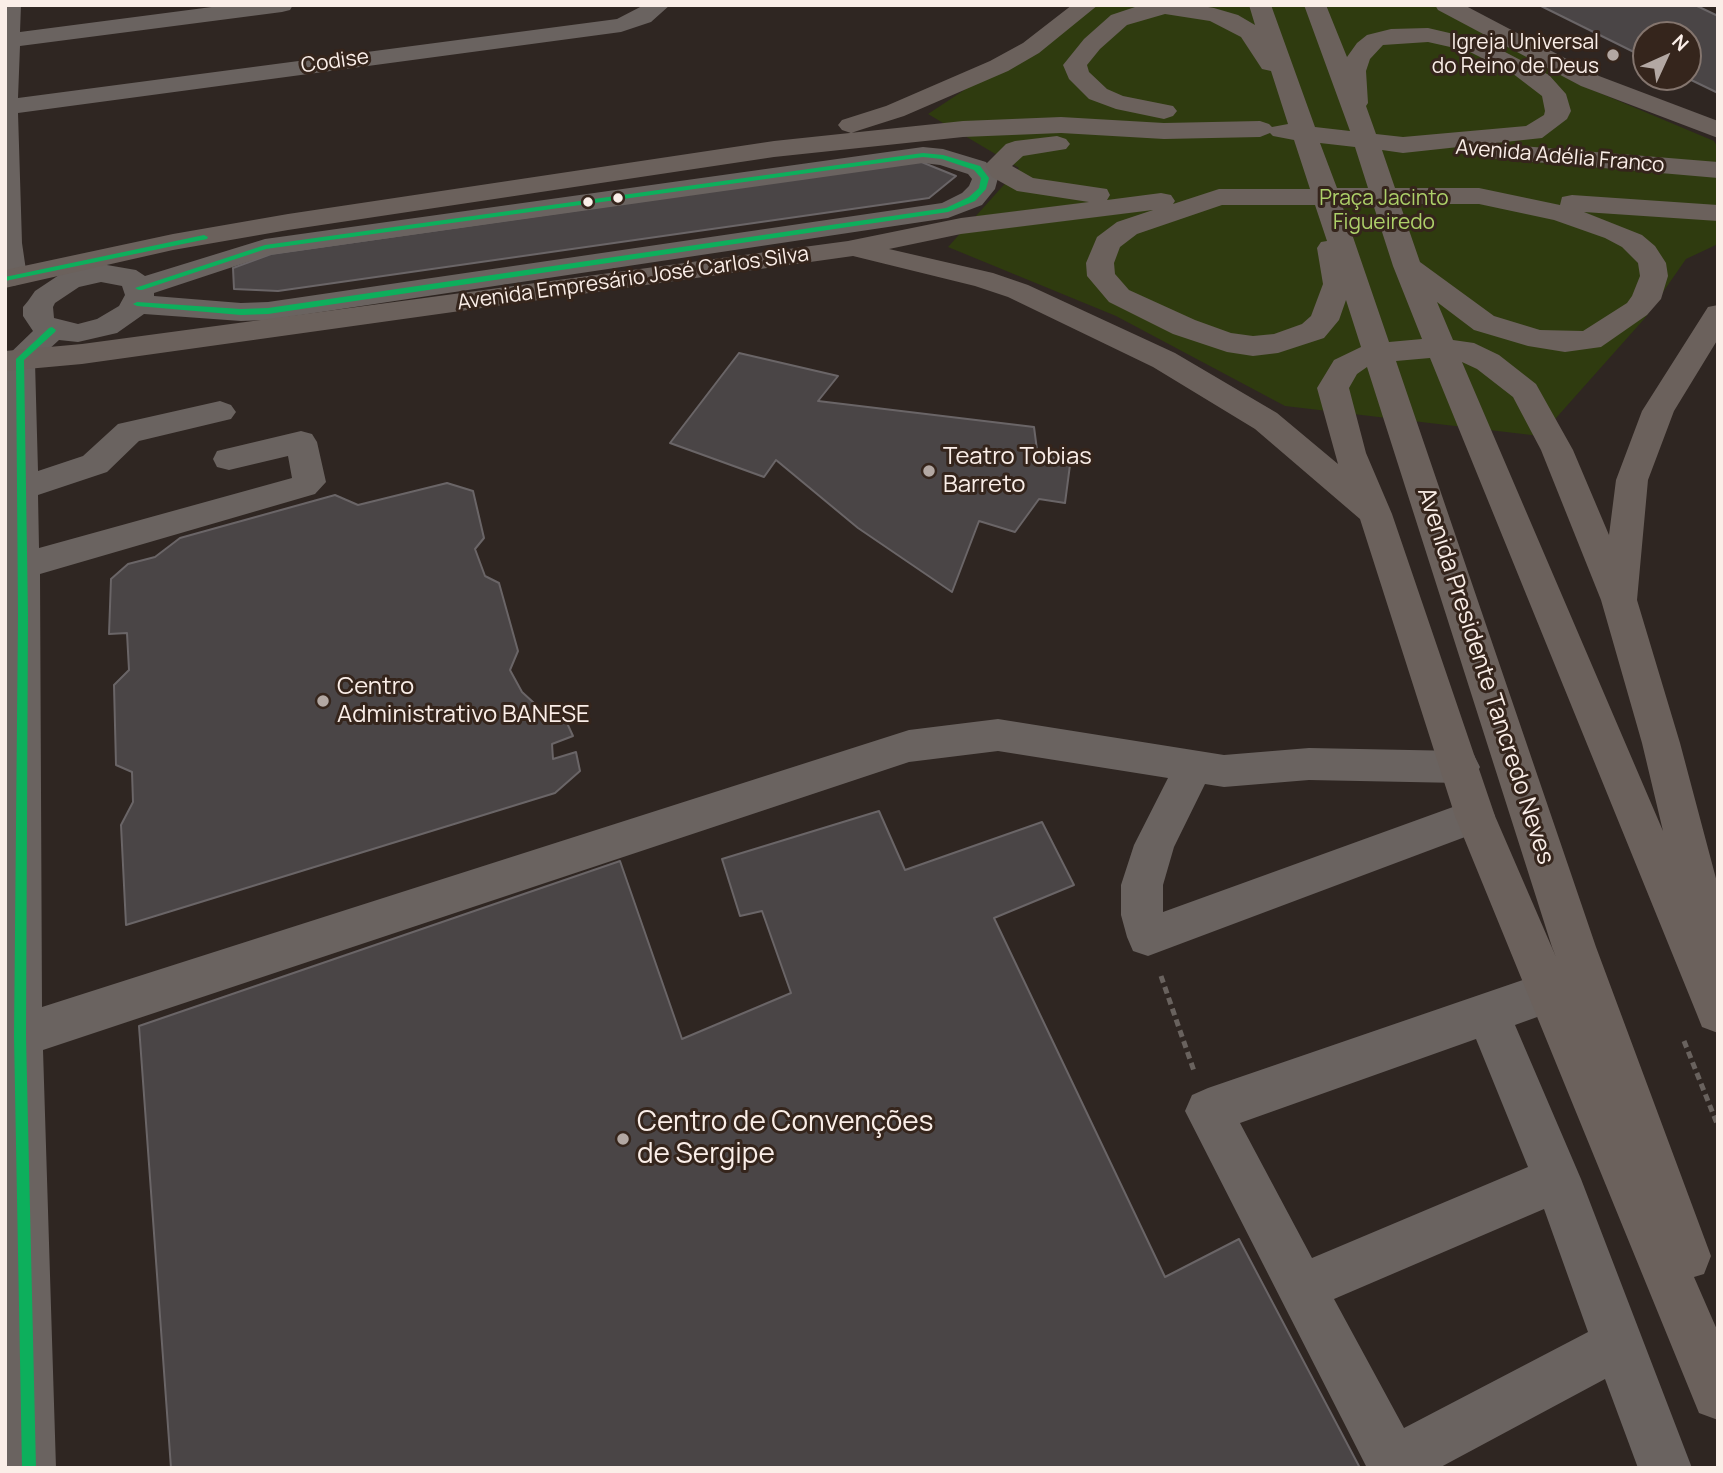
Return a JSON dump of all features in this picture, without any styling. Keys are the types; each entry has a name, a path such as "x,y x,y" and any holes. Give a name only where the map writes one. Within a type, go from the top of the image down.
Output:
{"main road":[{"path":"774,149 895,111 962,83 1031,48 1087,5"},
{"path":"1249,5 1271,19 1305,14 1357,115 1407,266 1718,1012"},
{"name":"Avenida Presidente Tancredo Neves","path":"1260,5 1334,220 1574,947 1718,1344"},
{"path":"1446,5 1590,81 1718,130"},
{"path":"1285,84 1250,32 1214,15 1178,7 1152,9 1119,20 1100,36 1075,65 1086,84 1098,94 1116,102 1260,129 1403,145 1520,136 1545,127 1554,120 1558,111 1557,102 1540,80 1476,46 1428,35 1375,40 1365,48 1354,71 1357,115"},
{"path":"102,266 173,242 288,222 774,149 963,129 1061,125 1164,131 1260,129"},
{"path":"1147,202 1026,185 995,171 1015,149 1164,131"},
{"name":"Avenida Adélia Franco","path":"1403,145 1718,170"},
{"path":"1334,220 1328,229 1337,284 1330,309 1313,331 1297,339 1253,346 1227,342 1184,327 1119,296 1101,276 1100,263 1108,243 1127,228 1219,197 1479,197 1561,213 1615,232 1645,252 1652,263 1654,276 1646,299 1636,309 1590,340 1564,342 1539,339 1484,323 1407,266"},
{"name":"Avenida Empresário José Carlos Silva","path":"71,339 848,249 961,226 1147,202 1219,197"},
{"name":"Avenida Adélia Franco","path":"1479,197 1718,213"},
{"path":"848,249 983,279 1018,290 1164,360 1266,421 1375,514"},
{"path":"9,278 64,274"},
{"path":"1619,600 1632,480 1640,454 1658,411 1718,314"},
{"path":"1718,969 1661,743 1619,600 1557,450 1525,391 1488,362 1463,350 1413,348 1362,357 1345,367 1334,388 1350,453 1375,514 1475,816 1718,1394"}],"street":[{"path":"9,278 5,107 10,5"},
{"path":"7,41 282,5"},
{"name":"Codise","path":"5,107 621,25 643,17 659,5"},
{"path":"29,1468 14,618 23,566 22,488 13,360 107,326 120,320 138,296 265,247 923,155 943,157 995,171"},
{"path":"138,296 241,312 268,311 948,209 972,199 982,189 985,178 995,171"},
{"path":"71,339 42,324 38,316 38,307 64,274 102,266 126,276 138,296"},
{"path":"22,488 95,464 129,432 220,412"},
{"path":"23,566 303,486 309,482 301,442 229,459"},
{"path":"20,1036 908,746 998,734 1224,771 1309,764 1460,768"},
{"path":"1194,768 1154,845 1142,885 1142,915 1148,937 1475,816"},
{"path":"1549,992 1208,1111 1395,1465 1618,1344"},
{"path":"1488,1013 1556,1178 1665,1468"},
{"path":"1301,1288 1556,1178"}],"path":[{"path":"1148,937 1208,1111"}],"green space":[{"name":"Praça Jacinto Figueiredo","path":"1093,5 1437,5 1576,83 1714,141 1718,148 1718,244 1686,259 1645,318 1540,436 1285,406 1116,316 948,247 1019,168 928,114"}],"building":[{"path":"1539,5 1695,5 1718,16 1718,93 1702,85 1702,21 1632,21 1632,51"},
{"path":"919,161 956,176 929,198 278,291 234,289 233,268 271,254"},
{"name":"Teatro Tobias Barreto","path":"739,353 838,376 818,401 1034,427 1037,450 1070,465 1065,503 1039,499 1015,532 979,521 952,592 858,528 776,460 764,477 670,443"},
{"name":"Centro Administrativo BANESE","path":"447,483 473,491 484,538 475,549 485,576 499,583 518,651 510,670 522,692 546,714 561,710 573,736 552,744 553,759 576,752 580,771 555,793 126,925 121,825 133,802 132,772 116,765 114,685 129,670 127,633 109,634 111,579 128,564 155,557 180,538 335,495 358,505"},
{"name":"Centro de Convenções de Sergipe","path":"879,811 905,870 1042,822 1074,885 994,918 1165,1277 1239,1239 1360,1468 171,1468 139,1026 620,861 682,1039 791,993 762,911 740,916 722,859"}],"transit line":[{"path":"137,304 241,312 268,311 948,210 972,199 982,189 985,178 977,168 943,157 923,155 265,247 139,288"},
{"path":"5,279 204,237"},
{"path":"29,1468 20,1036 23,615 20,359 52,330"}],"place":[{"name":"Igreja Universal do Reino de Deus","path":"1613,55"},
{"name":"Teatro Tobias Barreto","path":"929,471"},
{"name":"Centro Administrativo BANESE","path":"323,701"},
{"name":"Centro de Convenções de Sergipe","path":"623,1139"}]}
